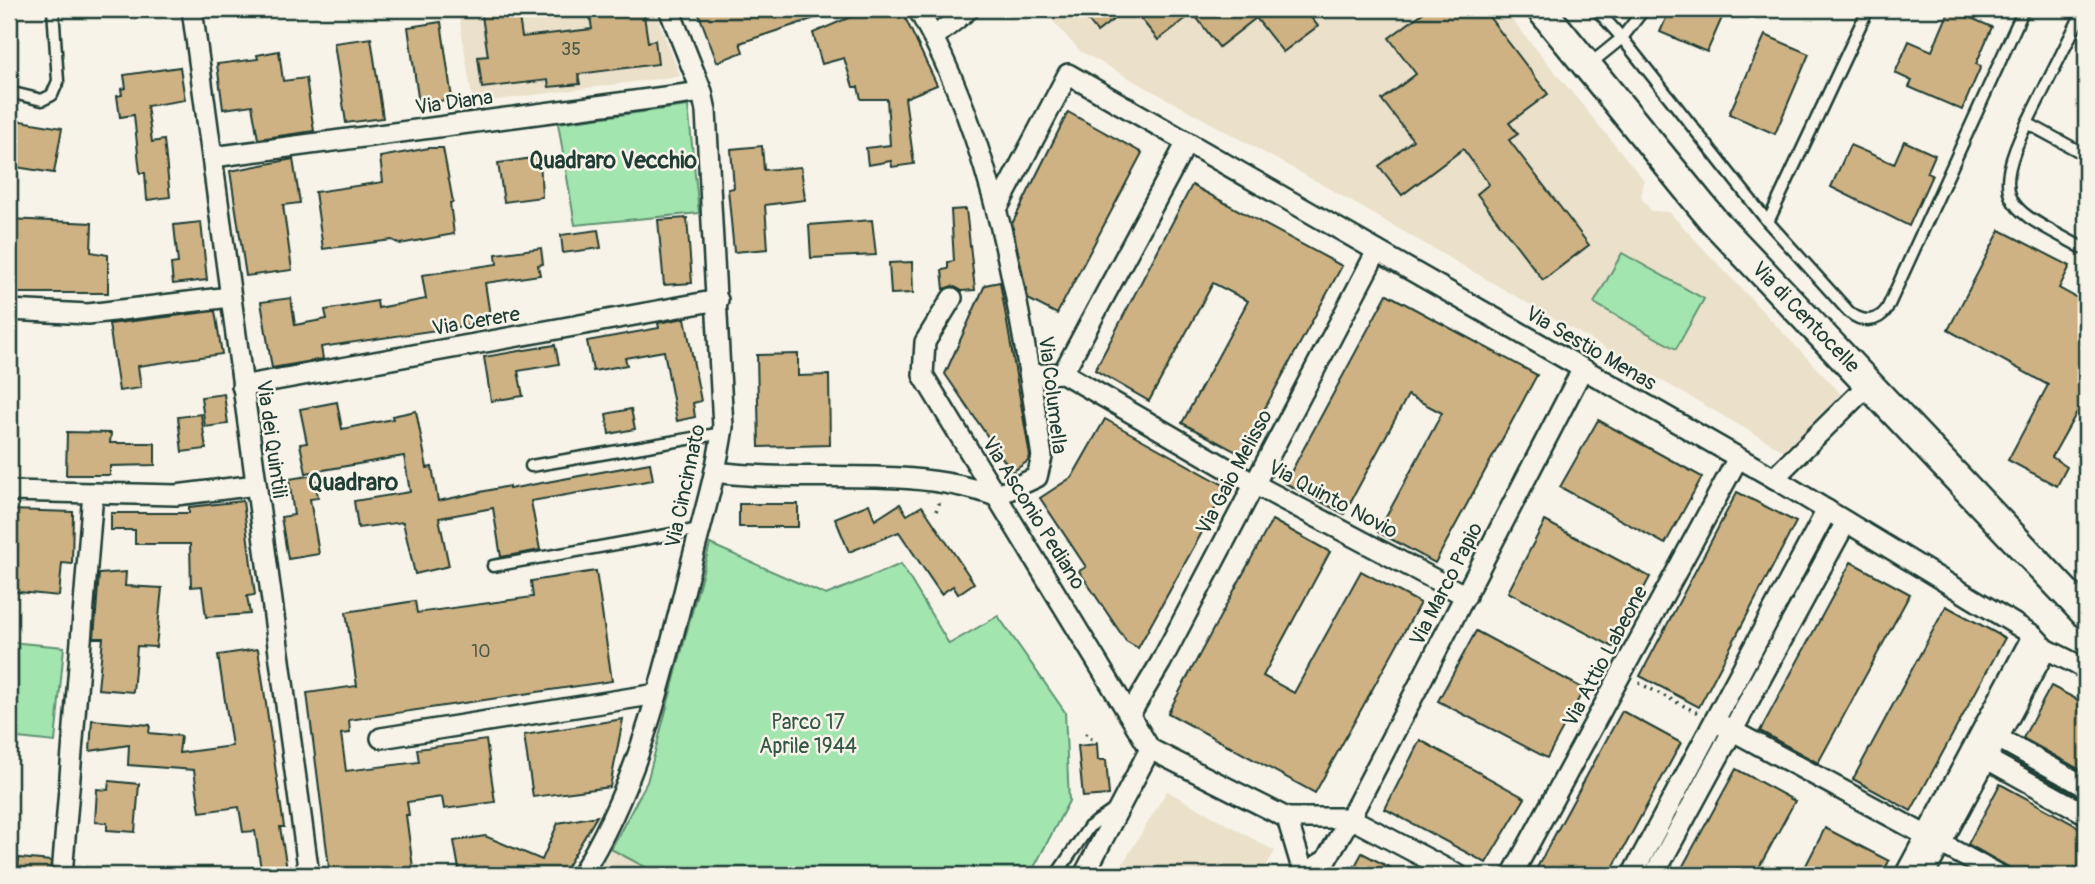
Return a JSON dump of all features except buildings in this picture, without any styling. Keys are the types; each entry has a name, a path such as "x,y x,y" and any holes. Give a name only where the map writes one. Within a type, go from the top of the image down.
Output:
{"street":[{"name":"Via dei Quintili","path":"191,9 309,875"},
{"name":"Via Cincinnato","path":"581,875 626,792 657,694 723,433 710,162 702,92 669,9"},
{"name":"Via Columella","path":"918,9 975,138 998,207 1030,375 1042,457 1040,467 1037,477 996,496"},
{"path":"933,38 969,9"},
{"name":"Via di Centocelle","path":"1541,9 1713,220 2086,614"},
{"name":"Via Sestio Menas","path":"998,207 1068,74 1774,478 2086,668"},
{"name":"Via Diana","path":"213,157 702,92"},
{"path":"1030,375 1063,373 1187,142"},
{"name":"Via Gaio Melisso","path":"1130,714 1161,662 1377,251"},
{"path":"9,310 88,314 230,297"},
{"name":"Via Asconio Pediano","path":"952,298 925,342 923,375 1150,749"},
{"name":"Via Cerere","path":"242,386 718,300"},
{"name":"Via Marco Papio","path":"1305,874 1326,860 1582,370"},
{"name":"Via Quinto Novio","path":"1063,373 1254,484 1466,596"},
{"path":"1774,478 1870,383"},
{"name":"Via Attio Labeone","path":"1512,875 1738,458"},
{"path":"715,472 750,477 925,481 960,485 996,496"},
{"path":"9,491 176,495 256,485"},
{"path":"62,875 93,493"},
{"path":"1632,875 1827,510"},
{"path":"1654,875 1846,522"},
{"path":"1905,875 1933,840 1987,759 2040,642"},
{"path":"1931,873 1933,840 2040,642"},
{"path":"381,738 657,694"},
{"path":"1714,721 1999,875"},
{"path":"1998,738 2086,787"},
{"path":"1084,875 1150,749 1287,818 1349,818 1458,875"},
{"path":"1987,759 2086,814"},
{"path":"1287,818 1305,874"}],"lane":[{"path":"9,92 42,100 55,91 58,81 52,9"},
{"path":"1596,9 1768,222 1853,315 1870,321 1881,317 2024,9"},
{"path":"1587,67 1622,38 1644,9"},
{"path":"1768,222 1868,9"},
{"path":"2084,9 2007,169 2007,186 2012,202 2025,215 2086,250"},
{"path":"2028,123 2086,155"},
{"path":"531,466 723,433"},
{"path":"493,566 700,529"},
{"path":"1056,875 1089,827 1122,805"}],"path":[{"path":"1622,675 1714,721"},
{"path":"1085,733 1100,746"}],"shaded area":[{"path":"458,9 654,9 680,76 473,103"},
{"path":"1042,9 1503,9 1644,180 1641,197 1651,211 1669,212 1841,394 1784,451 1321,184 1080,51"},
{"path":"1167,791 1275,851 1261,875 1116,875"},
{"path":"611,849 660,875 595,875"}],"green space":[{"path":"688,106 699,213 575,225 558,123"},
{"path":"1622,253 1704,299 1676,349 1594,303"},
{"name":"Parco 17 Aprile 1944","path":"710,544 826,595 901,564 949,644 998,616 1065,712 1069,801 1030,875 660,875 611,849 647,782"},
{"path":"9,642 64,647 55,742 9,737"}],"district":[{"name":"Quadraro Vecchio","path":"613,160"},
{"name":"Quadraro","path":"353,482"}]}
